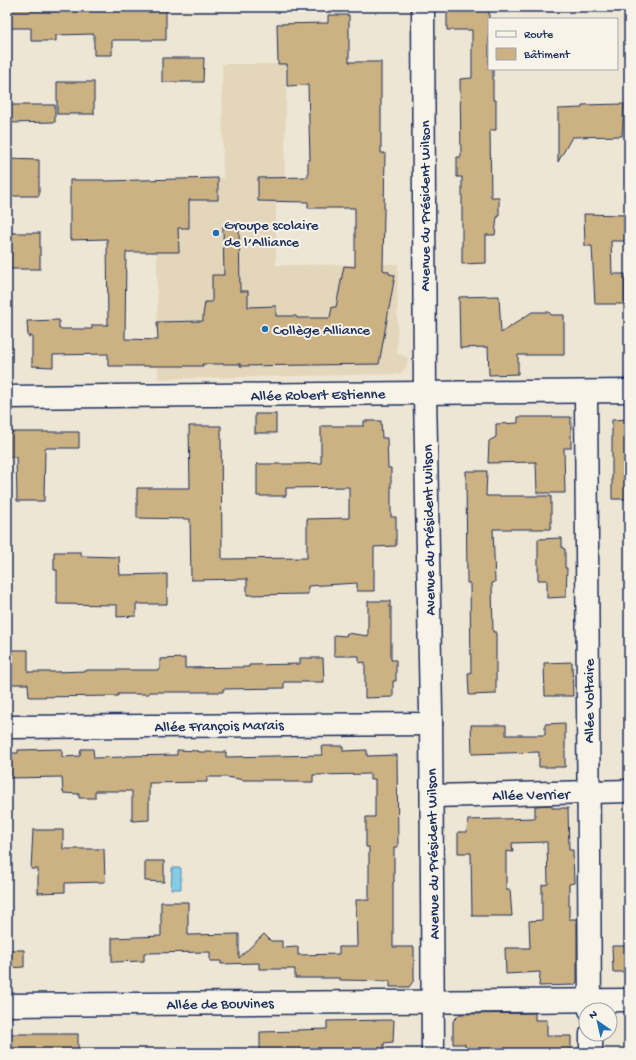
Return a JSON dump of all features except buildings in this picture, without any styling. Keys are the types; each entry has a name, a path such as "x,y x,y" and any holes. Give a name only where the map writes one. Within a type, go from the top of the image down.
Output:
{"street":[{"name":"Avenue du Président Wilson","path":"423,7 425,393 432,796 434,1001 433,1053"},
{"name":"Allée Robert Estienne","path":"7,397 629,391"},
{"name":"Allée Voltaire","path":"586,392 590,1002"},
{"name":"Allée François Marais","path":"7,727 431,724"},
{"name":"Allée Verrier","path":"432,796 629,791"},
{"name":"Allée de Bouvines","path":"613,1002 629,1000"},
{"name":"Allée de Bouvines","path":"7,1006 434,1001 578,1005"},
{"path":"591,1042 591,1053"}],"shaded area":[{"name":"Groupe scolaire de l’Alliance","path":"222,64 287,64 284,201 276,202 276,265 398,264 397,353 408,358 407,366 400,374 158,379 156,179 223,178"}],"water":[{"path":"172,868 181,868 181,889 171,889"}],"place":[{"name":"Groupe scolaire de l’Alliance","path":"216,233"},
{"name":"Collège Alliance","path":"265,329"}]}
